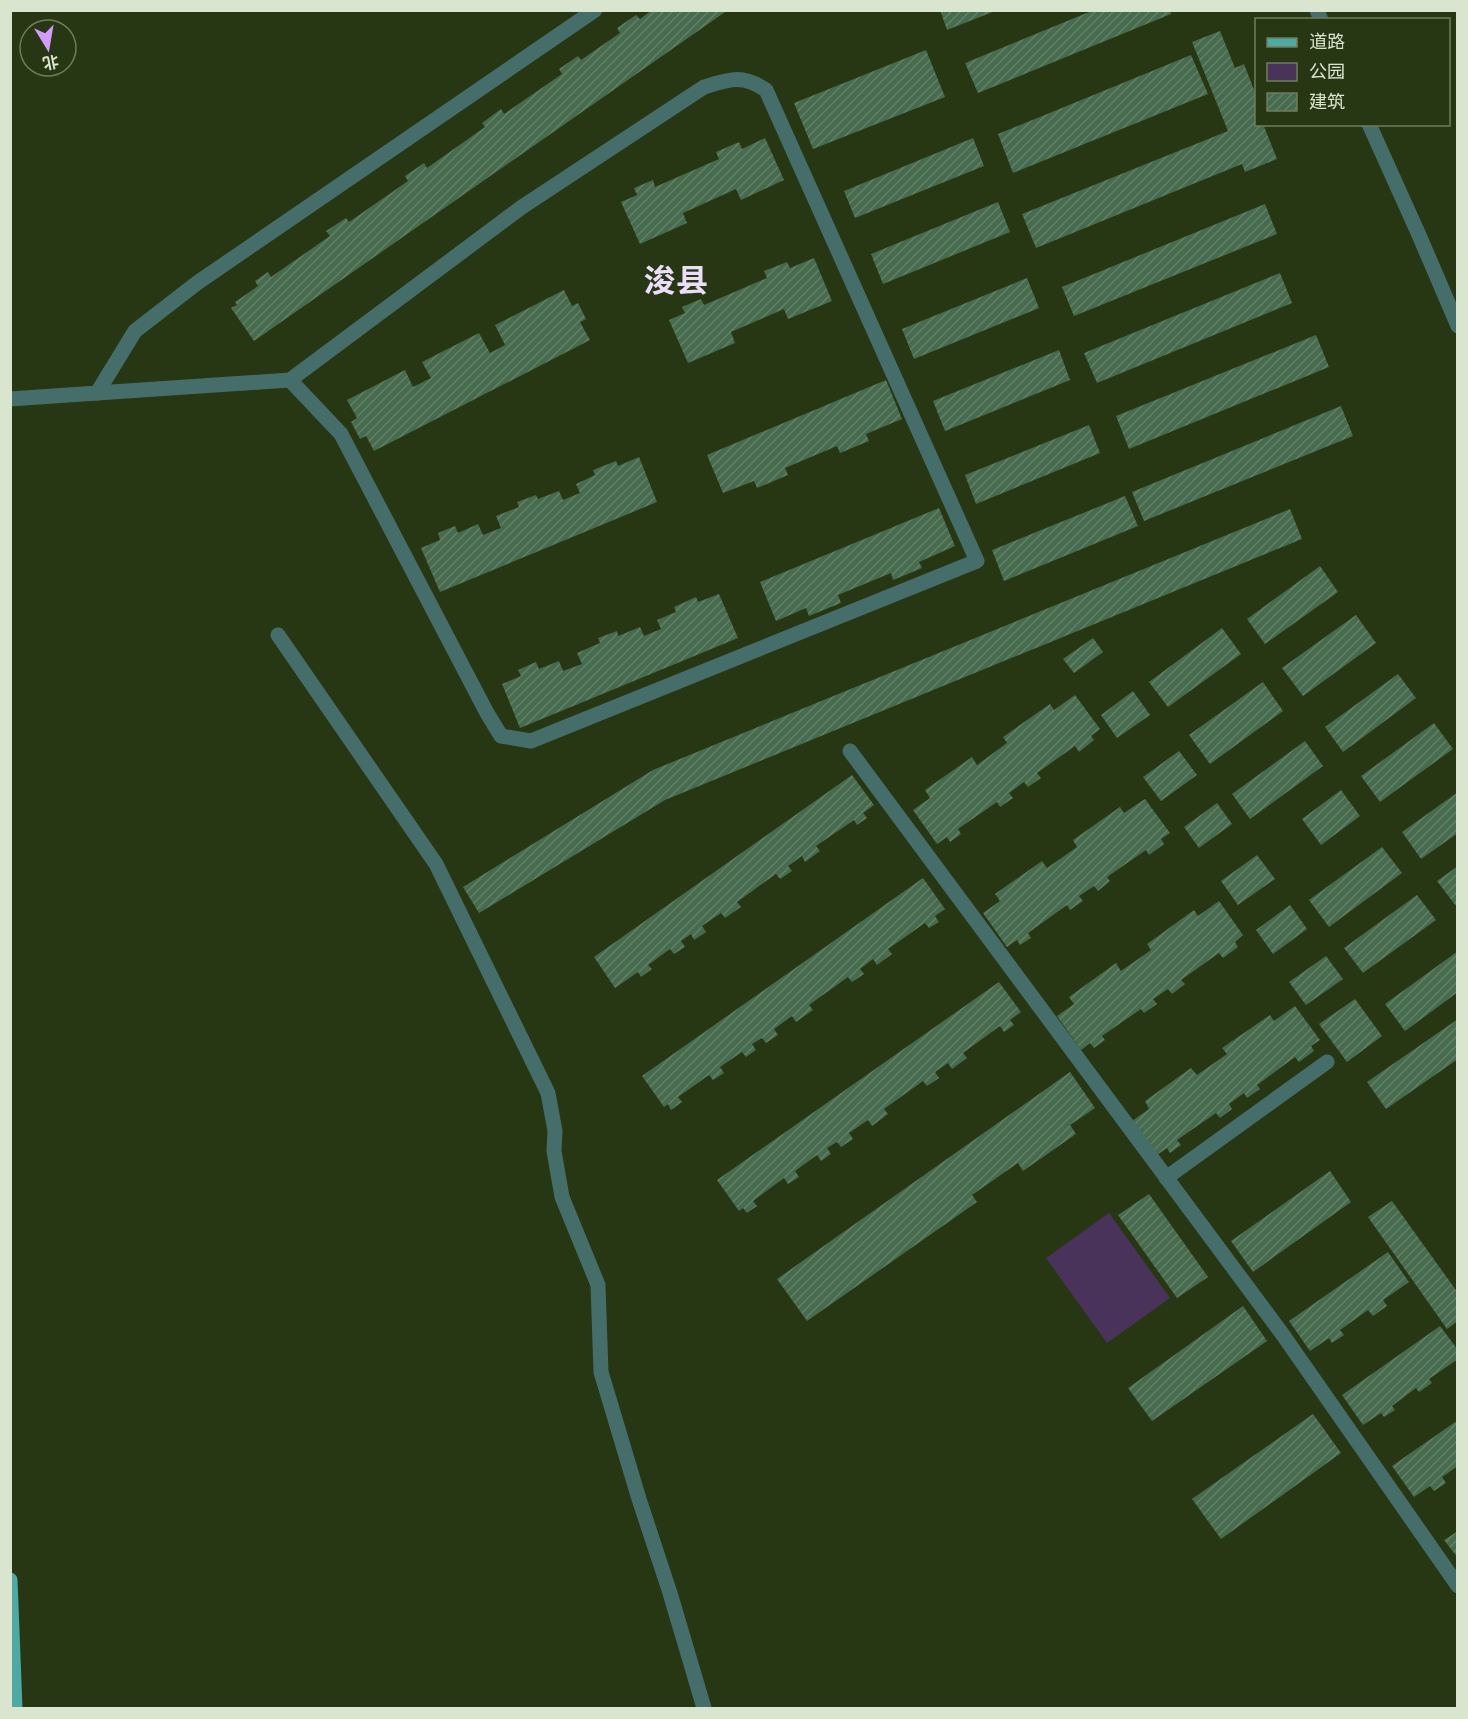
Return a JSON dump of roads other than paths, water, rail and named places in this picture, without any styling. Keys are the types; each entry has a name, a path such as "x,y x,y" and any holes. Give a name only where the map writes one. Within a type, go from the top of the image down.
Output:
{"main road":[{"path":"10,1580 15,1708"}],"street":[{"path":"97,393 135,331 170,303 595,10"},
{"path":"10,399 290,380 522,207 704,87 730,79 752,80 766,90 977,561 531,741 501,736 340,434 290,380"},
{"path":"1370,126 1458,326"},
{"path":"279,635 436,864 548,1094 555,1131 554,1151 562,1197 598,1285 601,1372 704,1708"},
{"path":"850,751 1283,1335 1458,1586"},
{"path":"1166,1178 1327,1062"}],"district":[{"name":"浚县","path":"676,281"}]}
